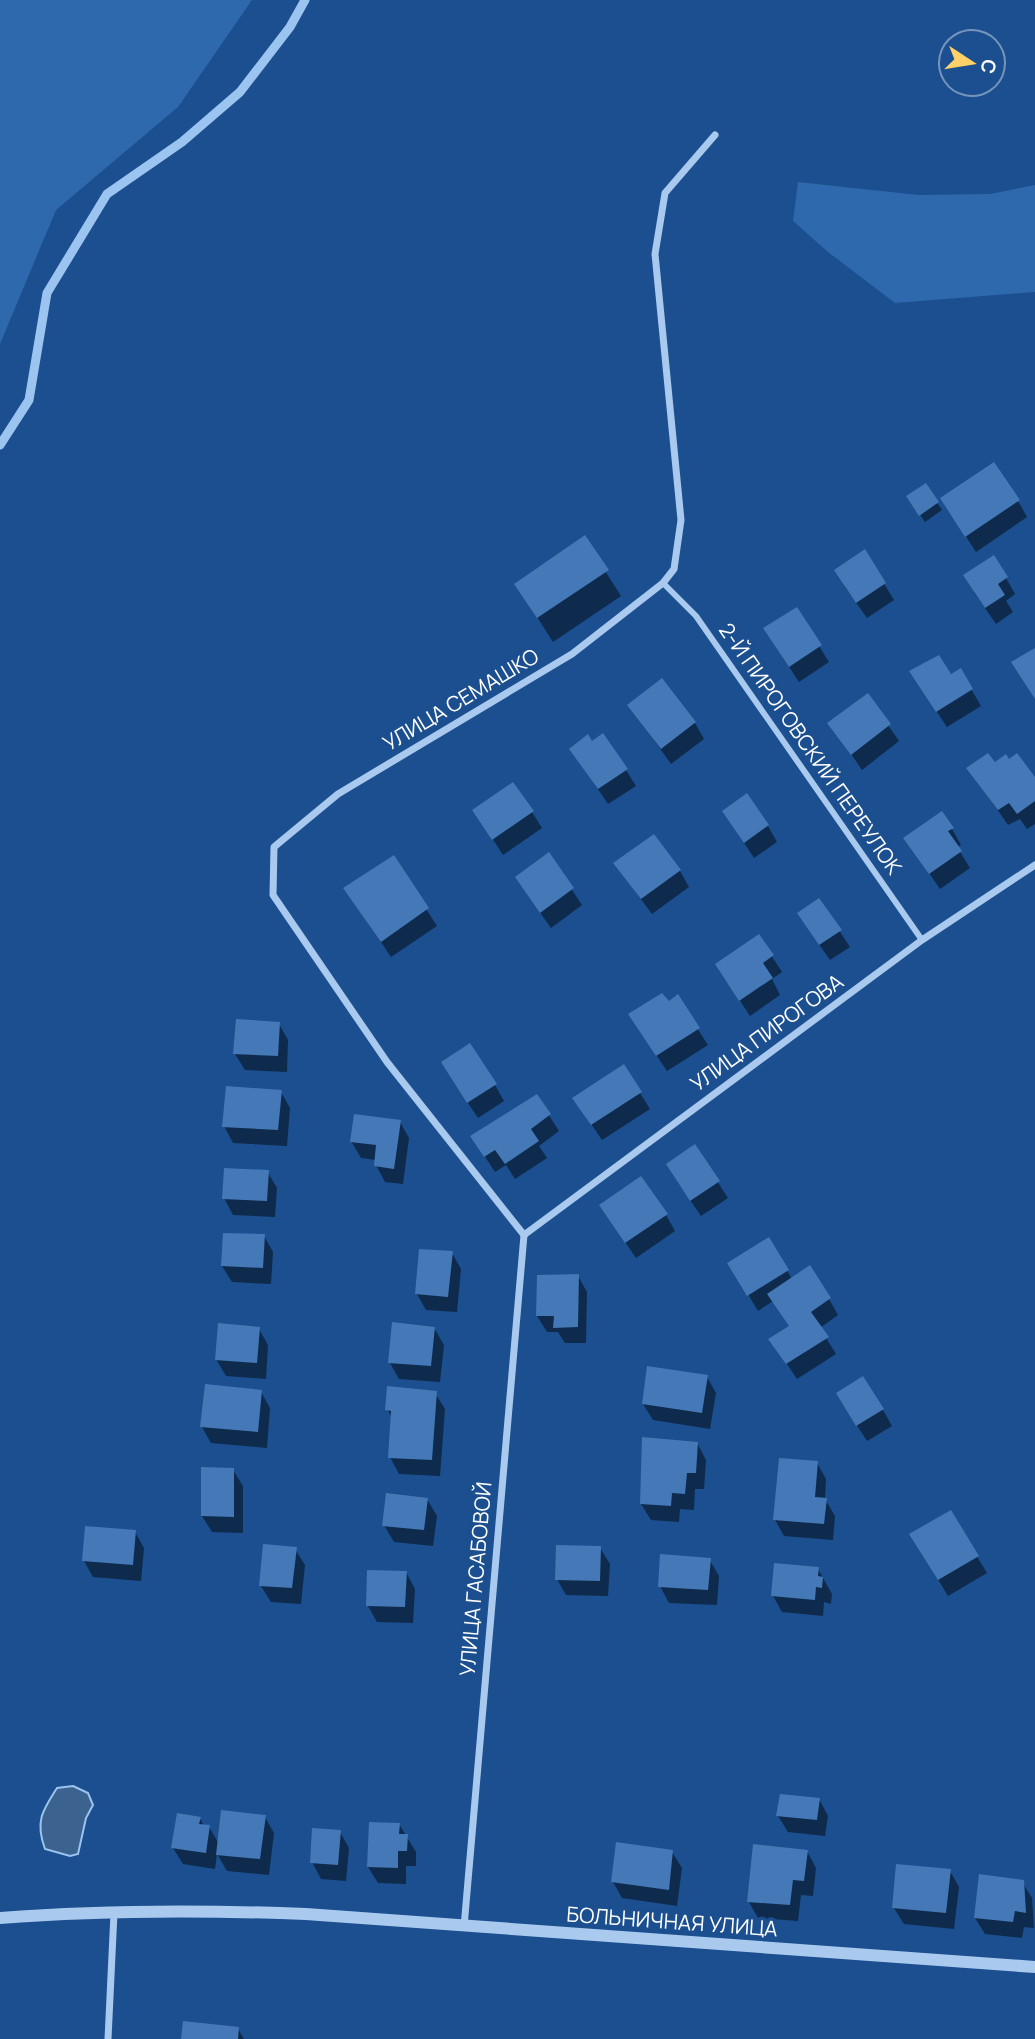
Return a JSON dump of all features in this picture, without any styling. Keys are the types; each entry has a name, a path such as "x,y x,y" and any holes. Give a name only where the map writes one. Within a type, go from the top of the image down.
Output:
{"street":[{"name":"УЛИЦА СЕМАШКО","path":"524,1235 387,1062 273,895 274,847 338,794 572,654 663,583 674,569 681,520 655,254 665,193 716,135"},
{"name":"2-Й ПИРОГОВСКИЙ ПЕРЕУЛОК","path":"663,583 696,616 922,940"},
{"name":"УЛИЦА ПИРОГОВА","path":"524,1235 922,940 1035,865"},
{"name":"УЛИЦА ГАСАБОВОЙ","path":"464,1927 524,1235"},
{"name":"БОЛЬНИЧНАЯ УЛИЦА","path":"0,1918 237,1911 306,1914 1035,1967"},
{"path":"108,2039 114,1913"}],"shaded area":[{"path":"0,0 252,0 178,107 56,210 0,344"},
{"path":"798,182 918,195 990,194 1035,185 1035,292 895,303 828,252 793,221"},
{"path":"73,1786 88,1793 93,1805 86,1818 78,1854 70,1856 45,1849 40,1824 44,1810 57,1788"}],"building":[{"path":"994,462 1020,500 965,537 940,498"},
{"path":"926,483 939,502 919,516 906,496"},
{"path":"585,535 609,570 537,618 514,584"},
{"path":"865,549 886,583 856,603 834,570"},
{"path":"994,555 1008,577 998,584 1005,595 985,608 963,575"},
{"path":"797,607 822,645 789,667 763,628"},
{"path":"1035,648 1035,699 1011,662"},
{"path":"939,655 951,674 961,668 973,689 936,712 909,671"},
{"path":"662,678 696,722 661,749 627,705"},
{"path":"868,693 891,724 851,755 827,723"},
{"path":"603,733 628,769 598,789 569,749 588,734 592,741"},
{"path":"988,753 995,762 1006,754 1009,759 1017,753 1035,777 1035,801 1017,814 1009,803 998,810 966,768"},
{"path":"513,782 534,811 492,840 472,810"},
{"path":"747,793 769,825 744,843 722,811"},
{"path":"942,811 954,828 948,831 962,851 929,874 903,838"},
{"path":"654,834 681,870 641,899 613,863"},
{"path":"549,852 574,888 540,913 515,877"},
{"path":"394,855 429,908 381,942 343,888"},
{"path":"819,898 842,930 819,945 797,913"},
{"path":"759,934 774,955 763,963 773,978 739,1001 715,964"},
{"path":"662,993 669,1001 678,994 700,1028 656,1056 628,1014"},
{"path":"236,1019 280,1022 278,1056 233,1054"},
{"path":"470,1043 497,1084 467,1103 441,1062"},
{"path":"624,1064 642,1092 591,1125 572,1098"},
{"path":"226,1086 282,1090 278,1130 222,1127"},
{"path":"537,1094 551,1114 531,1129 539,1141 505,1164 495,1150 484,1157 470,1136"},
{"path":"354,1114 401,1120 394,1169 374,1166 376,1145 350,1142"},
{"path":"695,1144 720,1181 690,1201 666,1164"},
{"path":"224,1168 269,1170 267,1201 222,1199"},
{"path":"641,1176 668,1214 625,1243 599,1205"},
{"path":"223,1233 265,1234 263,1268 221,1266"},
{"path":"769,1237 789,1270 747,1296 727,1263"},
{"path":"419,1249 453,1251 448,1297 415,1294"},
{"path":"810,1265 831,1298 811,1312 829,1337 786,1364 768,1339 789,1326 767,1294"},
{"path":"579,1274 578,1327 553,1328 554,1316 536,1316 537,1275"},
{"path":"392,1322 435,1327 431,1366 388,1363"},
{"path":"218,1323 260,1327 257,1363 215,1360"},
{"path":"647,1366 708,1375 702,1413 642,1404"},
{"path":"863,1376 884,1409 856,1426 836,1393"},
{"path":"205,1384 262,1390 258,1432 200,1427"},
{"path":"387,1386 437,1391 432,1460 388,1458 391,1411 385,1410"},
{"path":"642,1437 698,1442 696,1473 687,1473 685,1494 672,1493 671,1506 640,1504"},
{"path":"779,1458 818,1461 815,1497 827,1498 824,1524 773,1520"},
{"path":"201,1467 234,1468 234,1517 201,1516"},
{"path":"386,1493 428,1498 424,1530 382,1526"},
{"path":"951,1510 979,1556 938,1580 909,1534"},
{"path":"85,1526 136,1530 133,1565 82,1561"},
{"path":"263,1544 297,1547 292,1588 259,1586"},
{"path":"556,1545 601,1546 600,1581 555,1580"},
{"path":"660,1554 711,1558 708,1590 658,1587"},
{"path":"774,1563 819,1567 818,1576 823,1577 822,1588 816,1587 815,1600 771,1596"},
{"path":"367,1570 407,1571 405,1607 366,1606"},
{"path":"780,1794 820,1798 817,1820 776,1816"},
{"path":"221,1810 266,1815 260,1859 216,1855"},
{"path":"177,1813 201,1817 199,1824 210,1825 206,1853 171,1848"},
{"path":"369,1822 400,1823 399,1834 408,1834 407,1851 398,1851 398,1868 367,1867"},
{"path":"312,1828 341,1830 338,1865 310,1863"},
{"path":"616,1842 673,1850 669,1890 611,1882"},
{"path":"753,1844 808,1850 804,1881 793,1880 790,1905 747,1902"},
{"path":"896,1864 951,1869 946,1913 892,1908"},
{"path":"979,1874 1024,1880 1026,1913 1015,1911 1013,1922 974,1918"},
{"path":"183,2021 239,2027 238,2039 181,2039"}],"waterway":[{"path":"0,445 29,400 47,293 107,194 182,142 240,92 290,27 305,0"}]}
